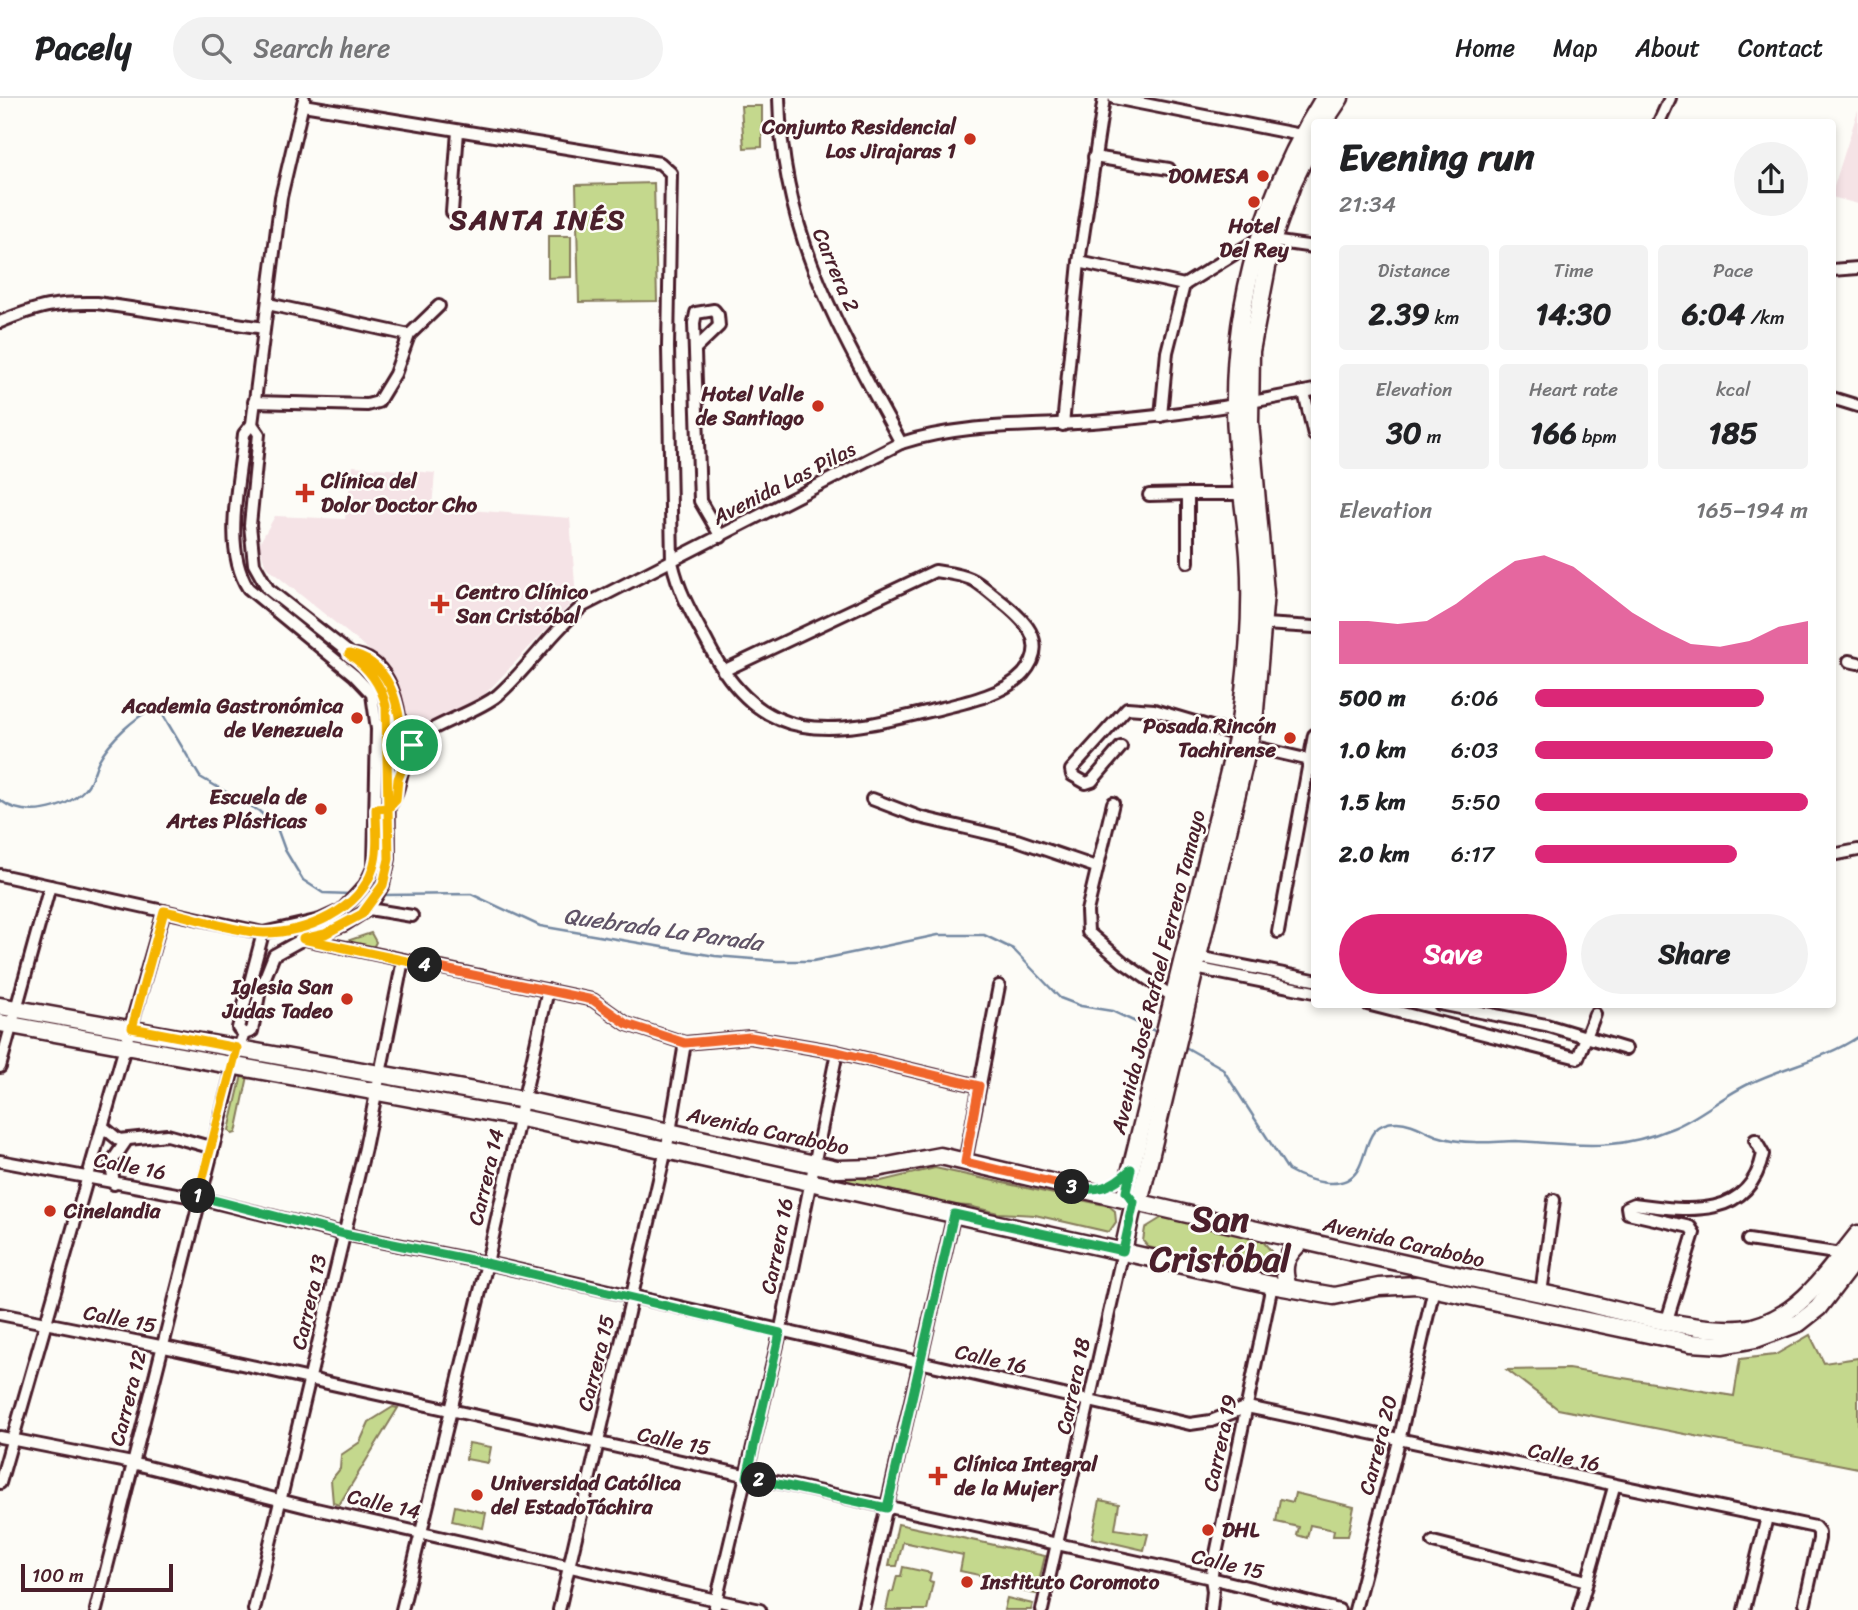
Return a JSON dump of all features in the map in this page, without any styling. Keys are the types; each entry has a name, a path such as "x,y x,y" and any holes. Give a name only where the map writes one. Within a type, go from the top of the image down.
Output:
{"main road":[{"name":"Avenida José Rafael Ferrero Tamayo","path":"1315,119 1324,98"},
{"path":"1326,119 1340,98"},
{"name":"Avenida José Rafael Ferrero Tamayo","path":"1242,405 1263,549 1264,624 1260,680 1244,741 1173,996 1131,1169 1126,1192 1134,1202 1141,1195 1197,962 1244,741 1251,605 1242,494 1242,405 1265,241 1293,182 1307,137"},
{"name":"Avenida Carabobo","path":"8,1007 132,1028 241,1041 381,1075 524,1100 814,1164 860,1170 928,1156 965,1162 1302,1241 1705,1329 1754,1326 1790,1310 1850,1255"},
{"name":"Avenida Carabobo","path":"7,1024 519,1118 1272,1285 1334,1296 1399,1285 1434,1288 1691,1343 1723,1345 1756,1339 1799,1323 1818,1308 1850,1255 1858,1234"},
{"path":"1092,1192 1119,1180 1131,1169"},
{"path":"1123,1251 1134,1202"},
{"path":"1272,1285 1276,1235"},
{"path":"1288,1287 1283,1273 1284,1262 1302,1241"}],"street":[{"name":"Carrera 2","path":"779,98 786,183 808,260 901,443"},
{"path":"1063,425 1079,262 1104,98"},
{"path":"1114,98 1307,137"},
{"path":"1660,119 1670,98"},
{"path":"303,939 325,934 371,905 388,869 377,715 372,695 355,675 259,599 239,575 235,534 244,433 251,424 281,197 304,101 458,131 660,163 671,173 668,347 672,562 678,589 723,671 754,706 800,726 839,730 942,708 1011,685 1031,662 1036,648 1035,637 1013,610 972,579 935,571 723,671"},
{"path":"452,212 458,131"},
{"path":"1094,157 1170,169"},
{"path":"1079,262 1184,285 1265,241 1311,247"},
{"path":"1836,270 1858,268"},
{"path":"1161,416 1167,352 1184,285"},
{"path":"0,322 38,306 97,303 264,328"},
{"path":"268,304 410,335"},
{"path":"254,402 367,405 378,402 395,374 410,335 439,306"},
{"path":"695,349 700,501 721,537"},
{"name":"Avenida Las Pilas","path":"412,745 426,732 459,718 496,696 562,623 583,606 901,443 934,433 1161,416 1242,405 1309,391"},
{"path":"1309,391 1311,409"},
{"path":"1836,399 1858,405"},
{"path":"0,876 263,933 330,916 356,898 374,866 382,809 388,728 383,694 373,676 288,607 259,577 250,547 259,434 251,424"},
{"path":"1188,494 1188,562"},
{"path":"1149,495 1242,494"},
{"path":"1264,624 1311,627"},
{"path":"349,654 363,656 390,683 397,704 402,736 412,745 398,779 396,800 382,809"},
{"path":"1121,747 1092,781 1086,783 1072,775 1071,770 1127,708 1154,709 1244,741 1311,760"},
{"path":"1278,932 1311,765"},
{"path":"872,799 919,817 1017,840 1096,867"},
{"path":"1113,803 1096,867 1086,922 1088,932 1094,940 1173,996"},
{"path":"1836,854 1858,850"},
{"path":"0,1067 8,1007 50,886"},
{"path":"371,905 412,916"},
{"path":"0,1483 164,911"},
{"name":"Carrera 12","path":"96,1610 210,1147 241,1041 238,1028 263,933"},
{"path":"303,939 593,1000 627,1024 685,1043 750,1037 837,1052 979,1086"},
{"name":"Carrera 12","path":"241,1041 253,1031 260,990 275,955 284,947 303,939"},
{"name":"Carrera 13","path":"254,1610 377,1093 403,960"},
{"path":"1197,962 1311,980"},
{"path":"1197,962 1311,991"},
{"path":"965,1162 999,986"},
{"name":"Carrera 14","path":"419,1532 486,1263 548,990"},
{"path":"1383,1008 1578,1058 1595,1014"},
{"path":"1460,1008 1546,1025 1626,1049"},
{"path":"1539,1046 1546,1025"},
{"name":"Carrera 15","path":"558,1610 670,1132 685,1043"},
{"name":"Carrera 16","path":"715,1605 780,1333 837,1052"},
{"path":"103,1127 112,1137 126,1141 167,1135 210,1147"},
{"path":"1667,1320 1694,1233 1689,1227 1628,1213 1628,1207 1634,1204 1705,1209 1735,1199 1760,1168 1763,1154 1755,1140"},
{"path":"114,1184 111,1163 126,1141"},
{"name":"Calle 16","path":"0,1161 198,1198 344,1234 486,1263 780,1333 1190,1424 1211,1422 1247,1408 1815,1527 1819,1532 1805,1603"},
{"path":"1541,1293 1554,1200"},
{"path":"863,1610 954,1214"},
{"path":"1748,1240 1850,1255"},
{"name":"Carrera 18","path":"1042,1610 1123,1251"},
{"name":"Carrera 19","path":"1211,1610 1213,1591 1210,1578 1272,1285"},
{"name":"Carrera 20","path":"1354,1610 1399,1441 1434,1288"},
{"name":"Calle 15","path":"0,1314 160,1346 1210,1578 1339,1610"},
{"name":"Calle 14","path":"0,1437 132,1463 568,1567 715,1605 760,1610"},
{"path":"1579,1610 1614,1487"},
{"path":"1744,1610 1767,1517"},
{"path":"402,1610 419,1532"},
{"path":"1433,1542 1587,1581"}],"shaded area":[{"path":"1858,110 1858,204 1836,198 1836,180"},
{"name":"Centro Clínico San Cristóbal","path":"353,466 435,473 432,507 570,518 576,598 485,694 462,710 414,732 389,666 266,567 259,544 275,516 345,519"}],"green space":[{"path":"741,106 762,106 762,147 744,148"},
{"path":"654,183 657,301 579,302 576,185"},
{"path":"548,236 571,236 571,277 548,278"},
{"path":"371,933 376,942 373,948 344,942"},
{"path":"242,1075 248,1076 236,1133 232,1134 229,1130"},
{"path":"935,1168 1109,1206 1115,1211 1116,1222 1109,1232 1035,1215 931,1204 830,1182 831,1174 881,1181"},
{"path":"1163,1217 1261,1239 1271,1251 1269,1268 1263,1274 1256,1273 1148,1247 1143,1241 1145,1228"},
{"path":"1810,1335 1824,1363 1858,1358 1858,1468 1558,1409 1507,1370 1568,1369 1734,1396 1740,1359 1775,1355"},
{"path":"393,1407 398,1408 339,1505 333,1503 331,1480 340,1469 341,1455 360,1442 369,1422"},
{"path":"469,1443 491,1447 488,1463 466,1459"},
{"path":"1295,1493 1354,1507 1348,1536 1333,1536 1334,1530 1310,1525 1307,1538 1297,1535 1299,1527 1276,1522 1280,1499 1293,1502"},
{"path":"1100,1500 1119,1504 1115,1529 1148,1534 1144,1550 1092,1538"},
{"path":"455,1506 486,1513 483,1528 452,1521"},
{"path":"898,1524 1045,1556 1036,1594 1011,1589 1012,1582 960,1571 963,1555 903,1542 897,1566 889,1566"},
{"path":"903,1567 931,1573 929,1581 933,1582 927,1610 886,1610 890,1592 893,1592 897,1576 901,1576"},
{"path":"1007,1598 1033,1604 1031,1610 1004,1610"}],"waterway":[{"name":"Quebrada La Parada","path":"0,800 10,806 32,811 55,807 76,797 88,786 99,760 116,737 154,707 160,710 200,777 259,811 277,828 285,850 303,880 323,893 351,894"},
{"name":"Quebrada La Parada","path":"383,895 471,894 540,926 715,956 777,961 813,961 938,935 984,935 1013,949 1060,998 1081,1006 1112,1011 1157,1032"},
{"name":"Quebrada La Parada","path":"1182,1045 1222,1068 1288,1170 1314,1181 1333,1183 1342,1182 1357,1171 1373,1133 1386,1123 1407,1123 1437,1136 1464,1142 1516,1141 1594,1145 1632,1141 1673,1128 1741,1088 1832,1051 1858,1037"}],"place":[{"name":"Conjunto Residencial Los Jirajaras 1","path":"970,139"},
{"name":"DOMESA","path":"1263,176"},
{"name":"Hotel Del Rey","path":"1254,202"},
{"name":"Hotel Valle de Santiago","path":"818,406"},
{"name":"Clínica del Dolor Doctor Cho","path":"305,493"},
{"name":"Centro Clínico San Cristóbal","path":"440,604"},
{"name":"Academia Gastronómica de Venezuela","path":"357,718"},
{"name":"Posada Rincón Tachirense","path":"1290,738"},
{"name":"Escuela de Artes Plásticas","path":"321,809"},
{"name":"Iglesia San Judas Tadeo","path":"347,999"},
{"name":"Cinelandia","path":"50,1211"},
{"name":"Clínica Integral de la Mujer","path":"938,1476"},
{"name":"Universidad Católica del EstadoTáchira","path":"477,1495"},
{"name":"DHL","path":"1208,1530"},
{"name":"Instituto Coromoto","path":"967,1582"}],"district":[{"name":"SANTA INÉS","path":"538,219"},
{"name":"San Cristóbal","path":"1220,1239"}],"route":[{"path":"412,745 398,779 396,800 388,808 376,809 375,857 369,878 356,898 342,910 320,920 263,933 164,911 132,1028 237,1048 198,1198 780,1333 747,1477 887,1508 954,1214 1123,1251 1134,1202 1126,1192 1131,1169 1119,1180 1092,1192 965,1162 979,1086 837,1052 750,1037 685,1043 627,1024 593,1000 303,939 325,934 369,909 383,885 388,869 389,859 388,808 388,728 386,706 373,676 349,654 363,656 390,683 400,714 402,736 412,745"}]}
